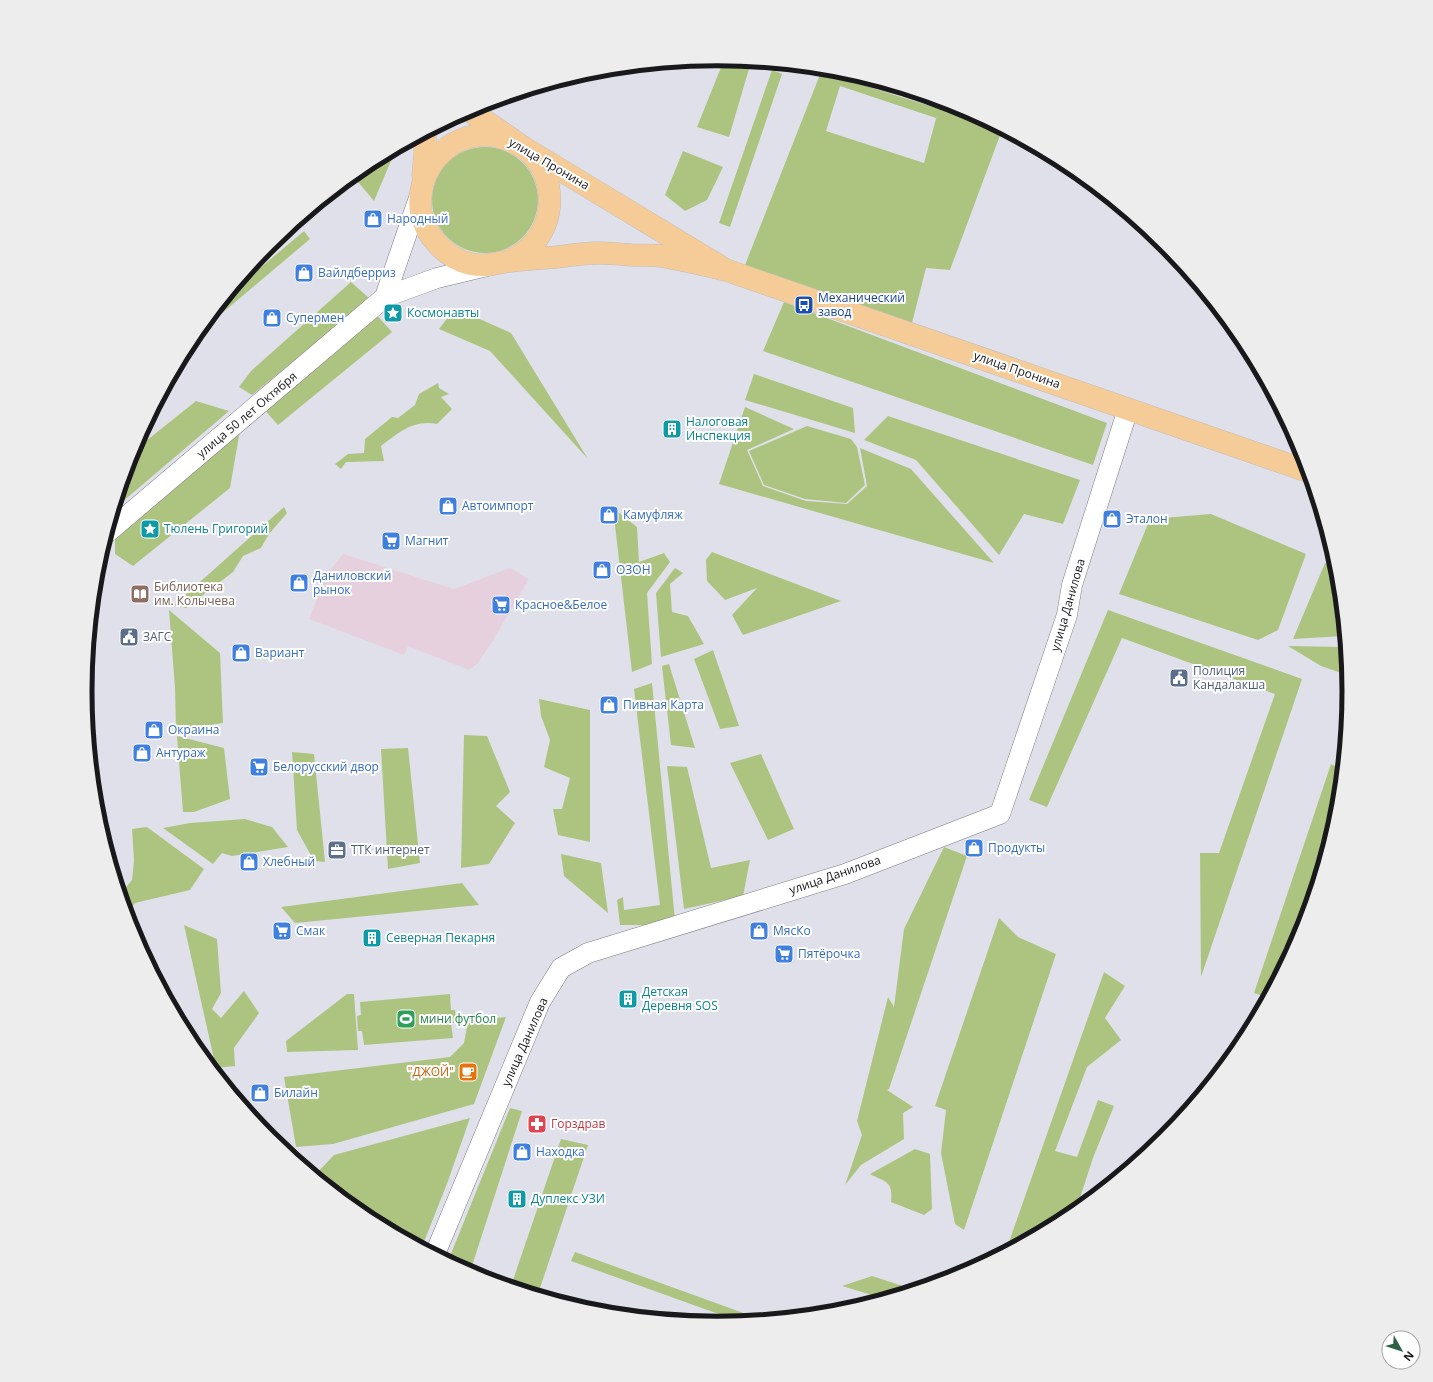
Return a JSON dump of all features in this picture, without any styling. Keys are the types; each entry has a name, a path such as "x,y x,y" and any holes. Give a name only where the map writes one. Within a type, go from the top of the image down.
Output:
{"main road":[{"path":"476,115 531,154 546,175 549,188 549,213 545,226 539,237 531,247 520,255 499,263"},
{"name":"улица Пронина","path":"726,270 521,146 502,137 490,135 477,136 453,144 438,156 427,171 421,189 421,213 428,230 438,246 453,257 470,264 499,263 605,253 659,256 726,270 1300,468"},
{"path":"421,189 425,154 425,138"}],"street":[{"path":"385,297 421,189"},
{"path":"385,297 437,278 499,263"},
{"name":"улица 50 лет Октября","path":"114,527 385,297"},
{"name":"улица Данилова","path":"437,1250 540,1002 561,968 588,953 845,874 1000,814 1067,615 1072,585 1128,409"}],"shaded area":[{"path":"343,554 454,589 510,568 529,579 492,642 477,664 469,670 408,646 404,655 309,619 327,574"}],"green space":[{"path":"722,66 750,67 729,137 697,127"},
{"path":"772,70 782,74 730,227 719,223"},
{"path":"820,75 846,80 957,114 1000,134 950,270 926,268 912,323 745,265","holes":["840,86 936,118 937,115 924,163 826,131"]},
{"path":"485,147 505,151 522,163 534,180 538,200 534,220 522,237 505,249 485,253 465,249 448,237 436,220 432,200 436,180 448,163 465,151"},
{"path":"683,151 723,167 707,200 685,211 665,195"},
{"path":"393,157 374,201 356,180"},
{"path":"304,231 310,239 215,319 247,279"},
{"path":"351,282 370,299 252,395 239,387 251,371"},
{"path":"784,302 1107,423 1093,465 763,351"},
{"path":"455,308 511,333 588,459 490,351 439,329"},
{"path":"373,311 392,332 278,425 261,406"},
{"path":"754,374 853,408 855,433 745,400"},
{"path":"438,383 439,388 449,394 441,397 452,409 437,424 429,423 414,425 394,436 381,446 384,461 346,462 341,469 335,464 348,454 364,453 365,439 392,417 398,418 415,405 419,394"},
{"path":"196,401 229,411 121,503 143,443"},
{"path":"745,407 794,429 747,450 763,486 806,501 847,504 867,486 860,448 911,469 994,563 719,484"},
{"path":"888,416 1080,480 1063,524 1024,514 999,555 916,460 864,440"},
{"path":"807,426 851,439 857,447 865,485 846,503 805,499 764,485 749,451"},
{"path":"240,430 230,488 133,566 115,554 115,534"},
{"path":"284,507 287,513 269,534 261,548 243,556 233,572 186,608 174,605"},
{"path":"613,508 637,527 639,562 664,553 670,562 647,593 652,664 632,672"},
{"path":"1211,514 1306,554 1278,630 1258,640 1119,594 1150,519"},
{"path":"712,552 841,601 743,635 732,615 757,588 725,600 707,581 706,560"},
{"path":"1325,563 1328,564 1336,609 1339,636 1293,639"},
{"path":"675,568 683,573 670,584 672,612 688,616 704,644 661,657 656,593"},
{"path":"169,610 220,653 223,723 176,730 175,688"},
{"path":"1108,610 1302,679 1201,977 1200,853 1219,853 1275,694 1122,638 1047,807 1029,800"},
{"path":"1288,646 1340,647 1341,673 1321,666"},
{"path":"713,650 739,726 720,729 694,659"},
{"path":"669,664 695,748 671,745 662,666"},
{"path":"652,683 675,920 651,928 644,925 620,925 617,900 623,897 624,910 660,905 634,689"},
{"path":"539,699 590,710 590,842 558,835 553,809 562,809 570,778 544,767 550,740 541,716"},
{"path":"464,735 487,736 510,792 496,806 515,823 489,864 461,868"},
{"path":"177,736 224,748 230,799 194,812 183,812"},
{"path":"408,748 420,863 388,869 381,749"},
{"path":"292,752 314,754 325,862 314,861 297,830"},
{"path":"761,754 794,829 768,840 730,763"},
{"path":"1331,764 1337,767 1329,813 1320,853 1308,892 1294,930 1262,996 1254,993"},
{"path":"667,766 687,767 711,868 750,860 743,896 684,909"},
{"path":"245,819 272,827 288,847 232,856 222,853 213,864 163,828 190,823"},
{"path":"147,827 204,869 190,890 135,903 131,908 124,889 132,880 134,861 132,829"},
{"path":"944,847 967,856 889,1089 887,1090 913,1107 903,1113 904,1139 861,1165 845,1185 862,1135 857,1121 888,997 894,1007 904,929"},
{"path":"561,854 601,863 608,913 564,876"},
{"path":"462,883 479,905 295,923 281,907"},
{"path":"999,918 1018,937 1056,954 964,1230 955,1224 941,1153 946,1110 935,1106"},
{"path":"184,925 217,939 221,993 212,1009 221,1018 244,991 259,1013 234,1048 235,1066 219,1068 215,1062"},
{"path":"1104,972 1125,986 1105,1018 1121,1040 1087,1067 1055,1151 1077,1157 1098,1100 1114,1106 1093,1158 1079,1200 1029,1232 1009,1242"},
{"path":"347,994 354,994 358,1050 287,1052 286,1041"},
{"name":"мини футбол","path":"450,994 451,1010 455,1010 456,1023 451,1023 453,1038 364,1045 362,1031 358,1031 357,1016 361,1015 360,1002"},
{"path":"506,1017 474,1104 333,1144 296,1147 284,1077 450,1057 464,1043 468,1021"},
{"path":"510,1108 522,1111 472,1266 450,1256"},
{"path":"470,1118 448,1181 424,1243 369,1211 318,1172 334,1155"},
{"path":"561,1139 588,1145 539,1290 512,1282"},
{"path":"915,1149 930,1154 932,1209 924,1215 891,1202 890,1186 885,1181 870,1174"},
{"path":"575,1252 749,1315 724,1316 571,1261"},
{"path":"872,1276 905,1287 875,1296 842,1286"}],"place":[{"name":"Народный","path":"373,219"},
{"name":"Вайлдберриз","path":"304,273"},
{"name":"Механический завод","path":"804,305"},
{"name":"Космонавты","path":"393,313"},
{"name":"Супермен","path":"272,318"},
{"name":"Налоговая Инспекция","path":"672,429"},
{"name":"Автоимпорт","path":"448,506"},
{"name":"Камуфляж","path":"609,515"},
{"name":"Эталон","path":"1112,519"},
{"name":"Тюлень Григорий","path":"150,529"},
{"name":"Магнит","path":"391,541"},
{"name":"ОЗОН","path":"602,570"},
{"name":"Даниловский рынок","path":"299,583"},
{"name":"Библиотека им. Колычева","path":"140,594"},
{"name":"Красное&Белое","path":"501,605"},
{"name":"ЗАГС","path":"129,637"},
{"name":"Вариант","path":"241,653"},
{"name":"Полиция Кандалакша","path":"1179,678"},
{"name":"Пивная Карта","path":"609,705"},
{"name":"Окраина","path":"154,730"},
{"name":"Антураж","path":"142,753"},
{"name":"Белорусский двор","path":"259,767"},
{"name":"Продукты","path":"974,848"},
{"name":"ТТК интернет","path":"337,850"},
{"name":"Хлебный","path":"249,862"},
{"name":"Смак","path":"282,931"},
{"name":"МясКо","path":"759,931"},
{"name":"Северная Пекарня","path":"372,938"},
{"name":"Пятёрочка","path":"784,954"},
{"name":"Детская Деревня SOS","path":"628,999"},
{"name":"мини футбол","path":"406,1019"},
{"name":"\"ДЖОЙ\"","path":"468,1072"},
{"name":"Билайн","path":"260,1093"},
{"name":"Горздрав","path":"537,1124"},
{"name":"Находка","path":"522,1152"},
{"name":"Дуплекс УЗИ","path":"517,1199"}]}
